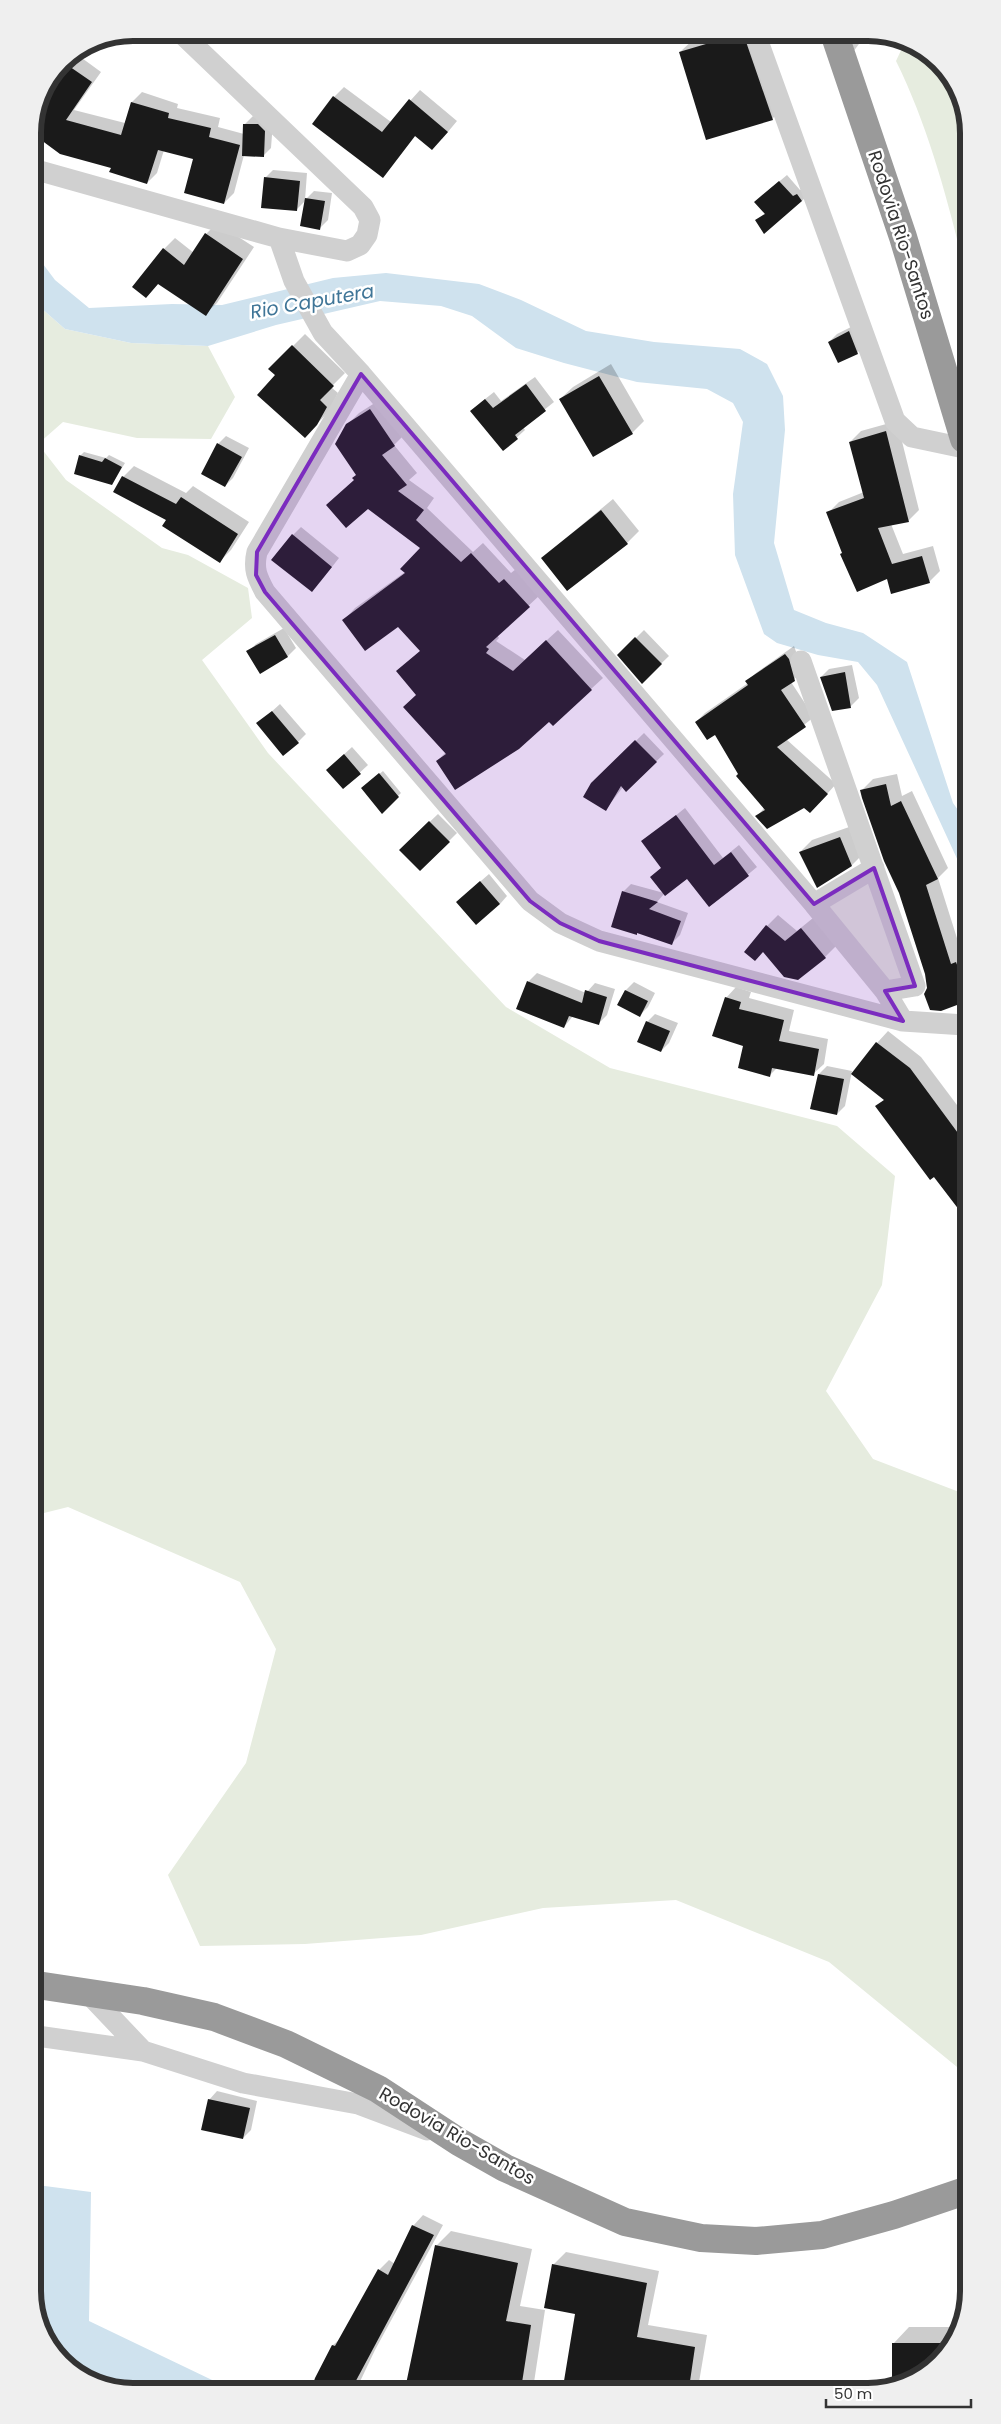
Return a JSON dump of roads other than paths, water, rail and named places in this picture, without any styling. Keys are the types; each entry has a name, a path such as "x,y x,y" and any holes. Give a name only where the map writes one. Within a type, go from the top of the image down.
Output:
{"highway":[{"name":"Rodovia Rio-Santos","path":"844,41 960,426"},
{"name":"Rodovia Rio-Santos","path":"41,1986 143,2001 214,2017 286,2044 378,2089 459,2142 514,2172 626,2222 701,2238 756,2242 822,2235 894,2215 960,2193"}],"street":[{"path":"41,171 279,238 347,251 360,245 367,234 370,220 363,207 190,41"},
{"path":"759,41 895,421 912,438 960,447"},
{"path":"279,238 294,281 323,334 361,374 814,904 885,991 903,1021"},
{"path":"361,374 257,552 254,565 256,575 265,592 530,901 560,923 599,941 903,1021 960,1024"},
{"path":"800,661 915,986 885,991"},
{"path":"814,904 874,868"},
{"path":"86,1992 143,2051"},
{"path":"41,2037 143,2051 243,2083 358,2104 459,2142"}],"water":[{"name":"Rio Caputera","path":"41,261 55,280 89,308 172,304 222,305 333,278 386,273 479,284 521,300 586,331 654,342 740,349 767,364 783,396 785,430 774,543 794,610 826,623 863,633 907,662 953,803 960,813 960,865 877,685 858,662 818,655 777,643 764,634 735,555 733,494 743,422 733,403 707,389 637,382 516,348 472,316 441,306 380,301 276,325 208,346 131,343 65,329 41,308"},
{"path":"41,2186 91,2192 89,2321 218,2383 127,2383 115,2381 92,2373 68,2356 51,2332 42,2303"}]}
